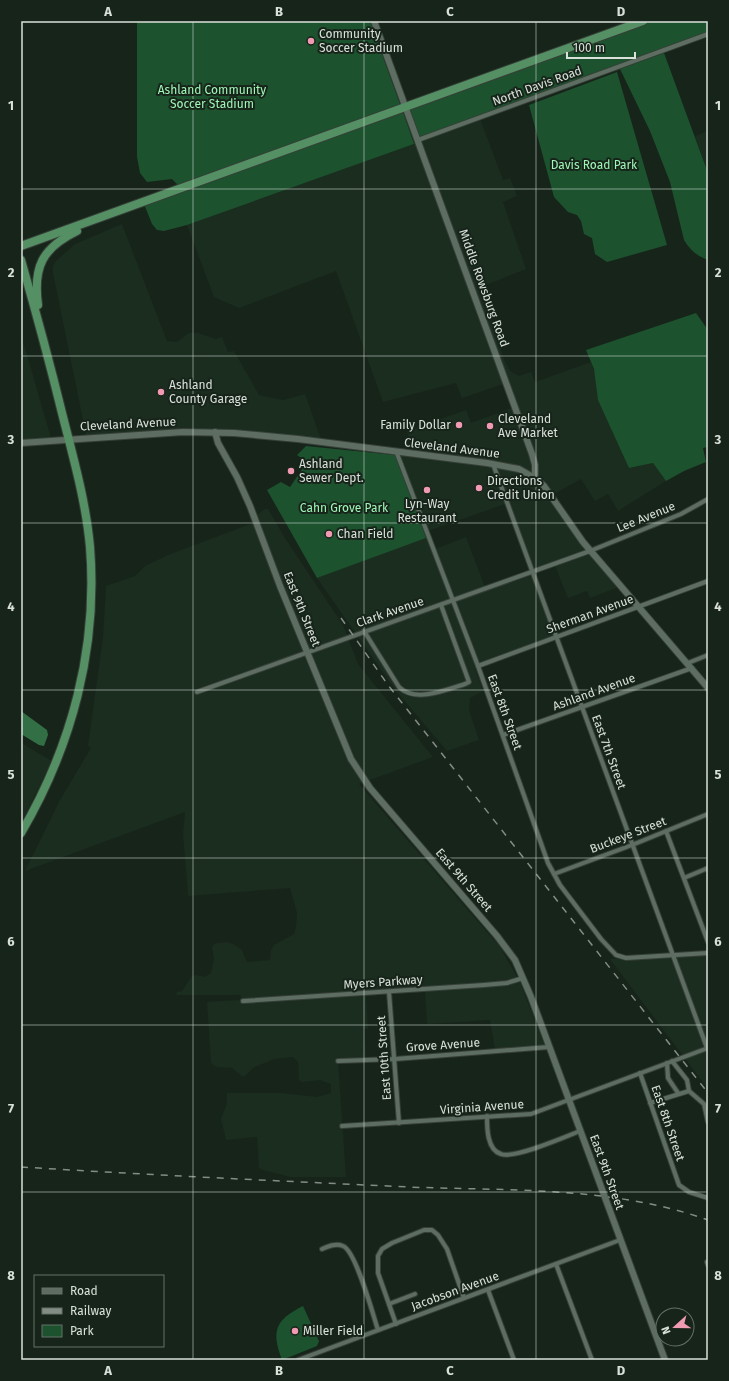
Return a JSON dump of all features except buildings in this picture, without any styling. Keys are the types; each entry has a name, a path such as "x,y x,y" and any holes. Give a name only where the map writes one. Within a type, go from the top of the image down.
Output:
{"highway":[{"path":"21,246 644,21"},
{"path":"40,324 36,282 43,257 48,250 63,238 91,225 99,219"},
{"path":"21,260 40,324 84,501 90,548 91,591 88,638 81,682 68,730 55,768 21,833"}],"street":[{"name":"Middle Rowsburg Road","path":"374,21 532,454 535,465 535,478"},
{"name":"North Davis Road","path":"418,140 708,34"},
{"name":"Cleveland Avenue","path":"21,443 69,438 183,432 215,432 290,438 492,464 519,469 535,478 548,491 578,536 590,551 639,606 708,688"},
{"name":"East 9th Street","path":"215,432 218,442 237,477 250,506 280,586 351,759 358,772 497,936 515,960 549,1047 665,1360"},
{"name":"East 8th Street","path":"396,452 454,601 554,874 560,885 611,952 620,957 626,958 673,956"},
{"name":"East 7th Street","path":"492,464 707,1048"},
{"name":"Lee Avenue","path":"590,551 681,514 708,499"},
{"name":"Clark Avenue","path":"197,692 590,551"},
{"name":"Sherman Avenue","path":"478,666 708,581"},
{"path":"364,631 399,687 404,692 410,694 427,694 465,684 469,682 441,605"},
{"path":"688,663 708,655"},
{"name":"Ashland Avenue","path":"503,735 692,668"},
{"name":"Buckeye Street","path":"554,874 666,832 708,814"},
{"path":"666,832 708,942"},
{"path":"684,878 708,868"},
{"path":"703,928 708,926"},
{"path":"673,956 708,953"},
{"name":"Myers Parkway","path":"243,1001 501,984 523,978"},
{"name":"East 10th Street","path":"389,992 396,1059 399,1123"},
{"name":"Grove Avenue","path":"338,1062 549,1047"},
{"name":"Virginia Avenue","path":"342,1126 530,1114 707,1048"},
{"path":"672,1061 687,1080 689,1091 704,1104 708,1122"},
{"path":"667,1063 668,1078 678,1093"},
{"name":"East 8th Street","path":"640,1073 679,1185 684,1190 708,1198"},
{"path":"650,1103 678,1093 689,1091"},
{"path":"487,1116 486,1130 489,1139 496,1151 503,1155 523,1152 580,1132"},
{"path":"396,1324 378,1273 378,1256 387,1245 428,1229 435,1232 443,1243 464,1298"},
{"name":"Jacobson Avenue","path":"298,1360 620,1240"},
{"path":"322,1249 338,1244 344,1246 350,1252 361,1278 378,1330"},
{"path":"556,1264 592,1360"},
{"path":"488,1290 514,1360"},
{"path":"389,1304 415,1294"}],"shaded area":[{"path":"479,116 503,180 510,178 517,196 503,202 526,269 479,288 501,344 499,344 504,359 510,371 519,376 531,372 535,382 591,362 629,468 653,463 666,481 618,511 608,494 595,501 581,479 554,494 575,527 624,585 590,598 587,591 568,598 554,563 533,571 557,637 475,668 483,691 470,698 469,710 479,740 447,751 396,691 317,578 425,538 394,449 413,451 406,428 434,429 432,422 466,410 471,423 511,408 503,384 462,398 456,383 383,402 336,271 239,308 214,297 187,225 414,144 413,141","holes":["508,503 532,571 485,587 466,537 435,549 428,531"]},
{"path":"708,131 708,173 695,136"},
{"path":"122,224 167,341 177,342 189,333 198,333 216,339 222,337 228,352 234,351 259,395 283,400 305,394 321,439 173,430 86,435 53,273 53,266 56,261 75,244"},
{"path":"21,337 27,355 51,438 21,440"},
{"path":"265,509 268,509 285,538 343,625 358,664 433,757 359,784 500,947 520,982 545,1047 495,1049 490,1020 427,1024 425,992 366,996 368,1029 364,1029 366,1058 338,1060 346,1177 290,1177 263,1170 259,1168 257,1137 226,1140 221,1119 227,1103 227,1093 281,1093 317,1097 331,1093 331,1084 320,1080 302,1082 299,1080 298,1062 293,1057 274,1059 253,1068 245,1076 242,1076 232,1068 216,1067 211,1063 207,1002 239,1000 241,995 176,995 177,992 182,991 192,976 196,975 205,977 211,973 214,959 212,948 213,945 217,943 227,942 233,944 242,950 247,962 270,960 271,950 274,945 294,934 296,927 297,913 290,888 188,896 183,834 185,812 25,871 60,800 91,748 88,746 103,637 106,586 135,576 145,566 168,555 253,523 258,514"},
{"path":"21,711 47,730 48,735 44,746 39,745 21,734"},
{"path":"21,743 52,761 21,823"},
{"path":"708,952 708,1089 610,959"}],"green space":[{"name":"Ashland Community Soccer Stadium","path":"137,21 370,21 401,107 181,188 172,179 147,182 140,173 137,157"},
{"path":"647,21 708,21 708,32 417,139 405,108"},
{"path":"664,53 708,173 708,260 700,257 694,252 684,240 670,182 650,131 620,69"},
{"name":"Davis Road Park","path":"617,72 667,245 607,262 595,254 592,238 584,234 581,221 577,215 568,212 554,197 529,105"},
{"path":"402,109 414,144 187,225 164,231 157,230 152,224 144,204"},
{"path":"696,313 708,330 708,447 703,448 706,462 684,471 666,481 653,463 629,468 598,400 594,369 586,350"},
{"name":"Cahn Grove Park","path":"306,446 395,455 426,538 317,578 267,490 281,482 290,487 307,462 297,455"},
{"name":"Miller Field","path":"303,1306 319,1341 317,1346 282,1360 276,1334 278,1327 286,1316"}],"railway":[{"path":"341,618 388,685 708,1093"},
{"path":"21,1167 361,1185 560,1192 635,1201 672,1209 708,1220"}],"place":[{"name":"Community Soccer Stadium","path":"311,41"},
{"name":"Ashland County Garage","path":"161,392"},
{"name":"Family Dollar","path":"459,425"},
{"name":"Cleveland Ave Market","path":"490,426"},
{"name":"Ashland Sewer Dept.","path":"291,471"},
{"name":"Directions Credit Union","path":"479,488"},
{"name":"Lyn-Way Restaurant","path":"427,490"},
{"name":"Chan Field","path":"329,534"},
{"name":"Miller Field","path":"295,1331"}]}
